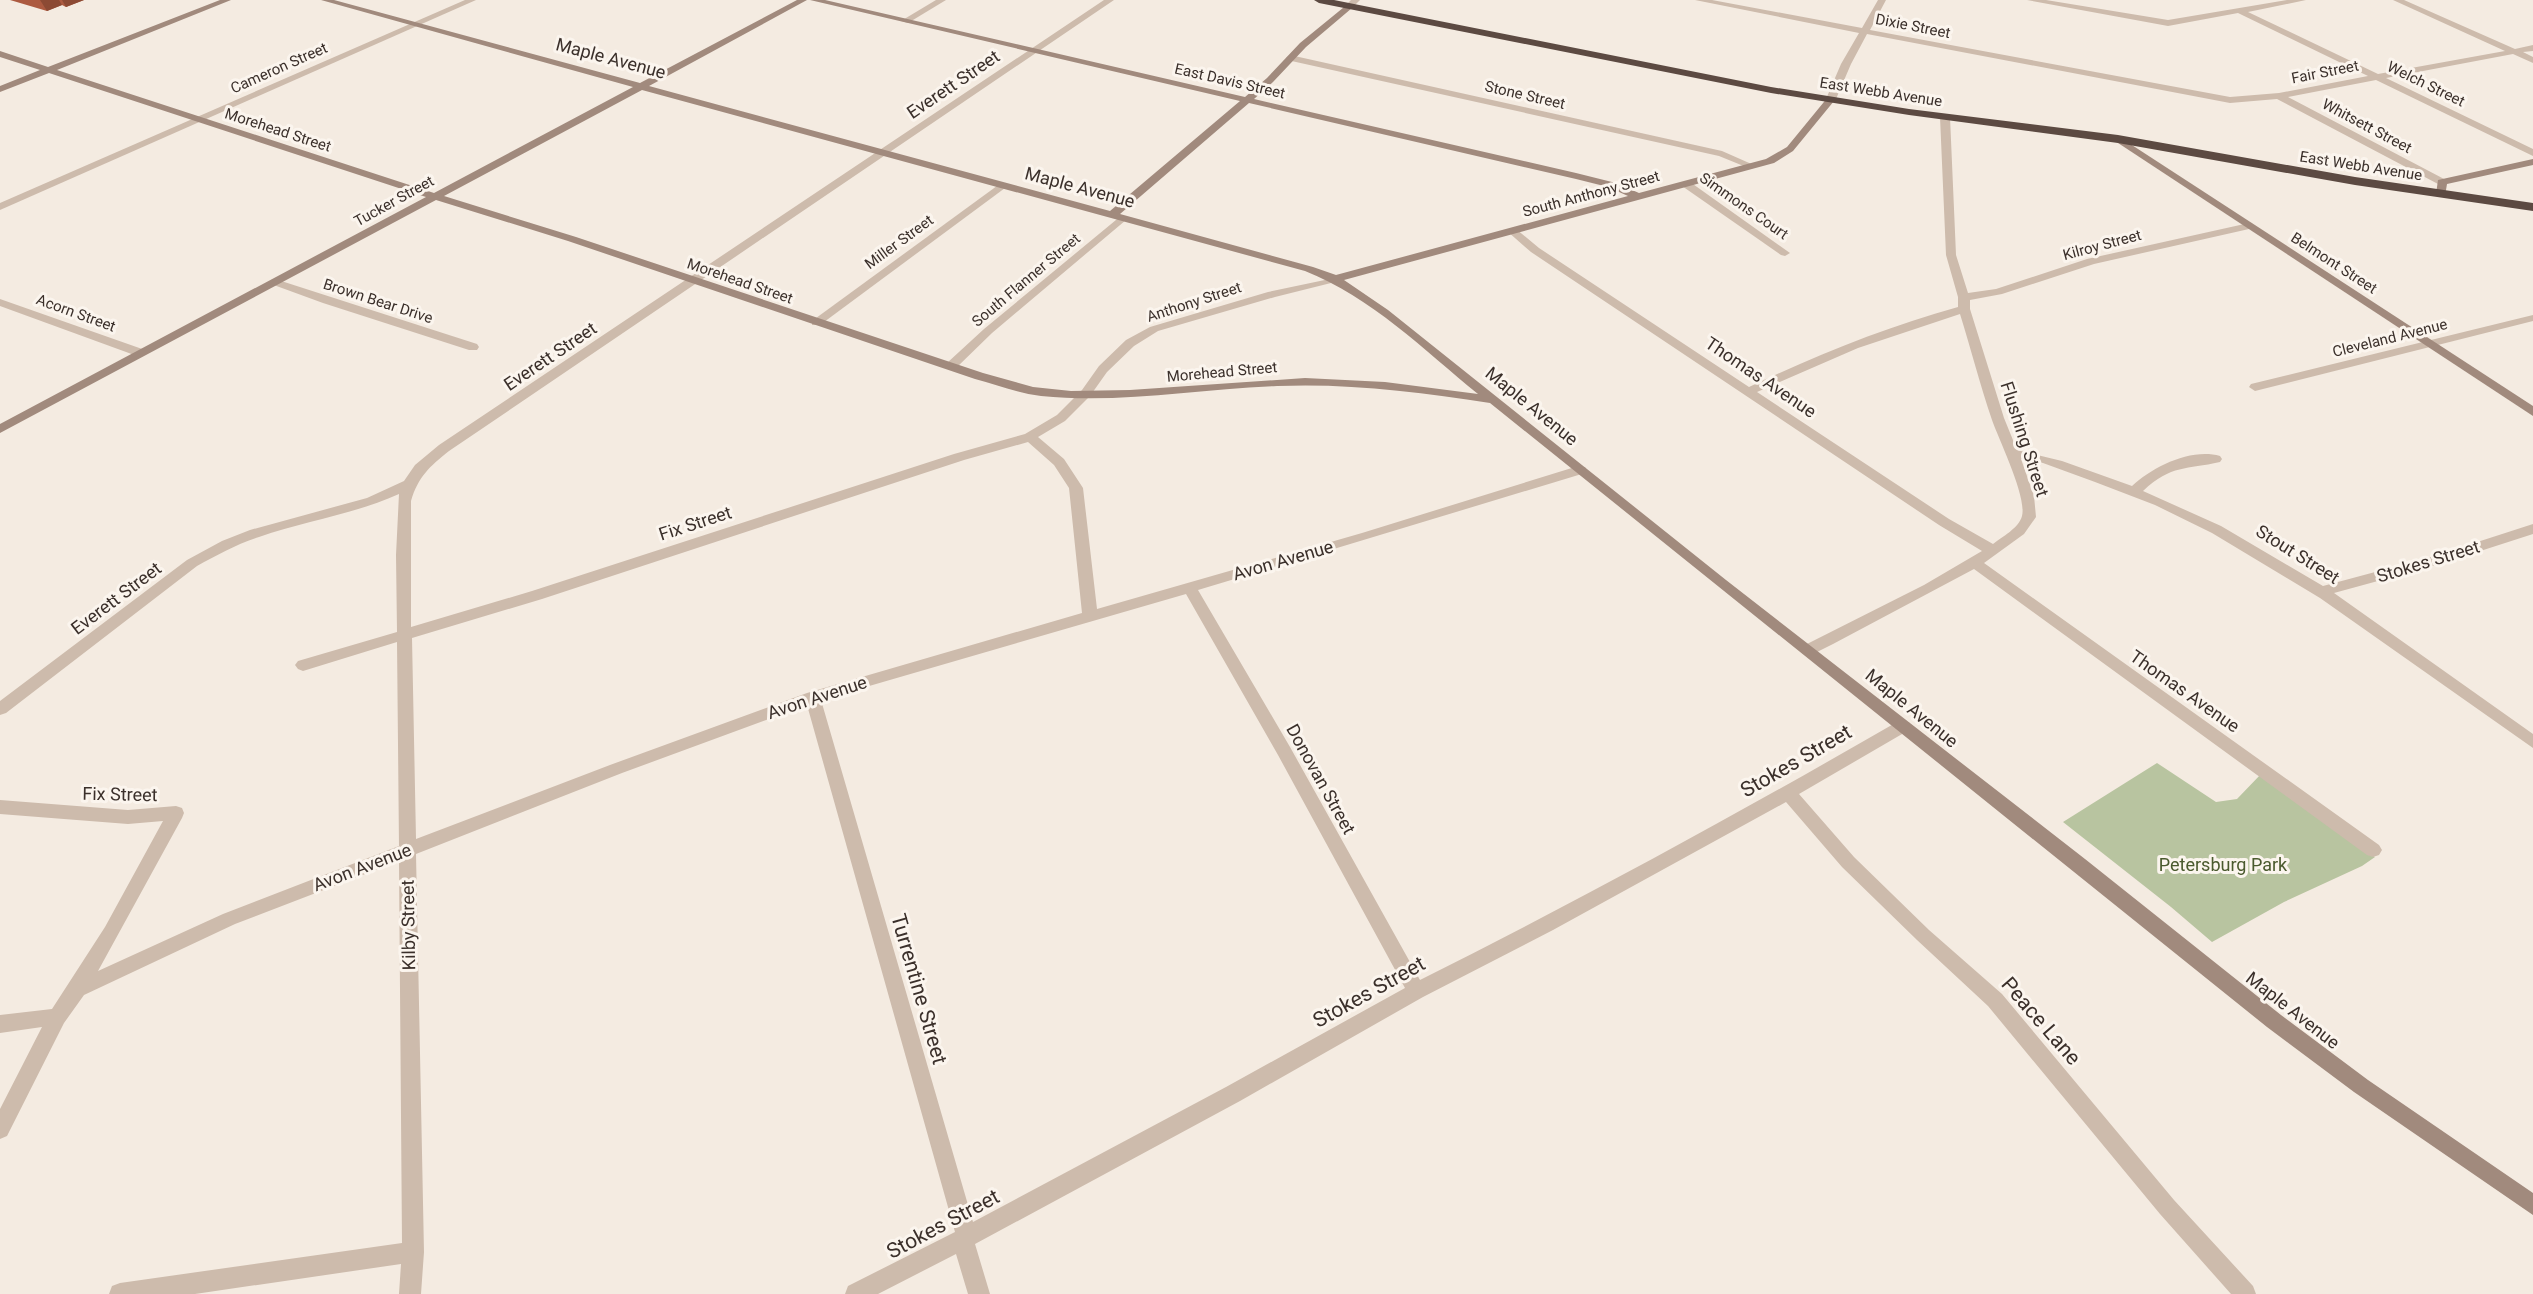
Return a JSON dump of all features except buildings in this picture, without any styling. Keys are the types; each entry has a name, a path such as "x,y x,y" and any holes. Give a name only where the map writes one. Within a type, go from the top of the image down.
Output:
{"highway":[{"name":"East Webb Avenue","path":"1319,0 1353,3 1668,71 1831,99 2442,188 2533,207"}],"street":[{"path":"0,89 227,0"},
{"name":"Maple Avenue","path":"325,0 1309,269 1335,279 1384,312 2274,1021 2361,1086 2533,1205"},
{"name":"Cameron Street","path":"0,207 471,0"},
{"name":"Tucker Street","path":"0,429 803,0"},
{"name":"East Davis Street","path":"814,0 1612,185 1636,196"},
{"path":"905,21 942,0"},
{"name":"Everett Street","path":"0,709 183,569 209,553 255,533 372,501 409,484 420,468 444,448 1110,0"},
{"name":"Dixie Street","path":"1699,0 2122,80"},
{"path":"1831,99 1846,64 1882,0"},
{"path":"2031,0 2158,22 2175,22 2302,0"},
{"path":"2397,0 2533,60"},
{"name":"South Flanner Street","path":"951,366 1353,3"},
{"name":"Welch Street","path":"2240,11 2533,153"},
{"name":"Fair Street","path":"2122,80 2238,100 2279,96 2490,54 2533,48"},
{"name":"Morehead Street","path":"0,54 433,196 572,239 979,376 1040,392 1138,394 1276,382 1323,381 1374,384 1492,400"},
{"name":"Stone Street","path":"1290,58 1722,154 1751,166"},
{"name":"Whitsett Street","path":"2279,96 2442,188"},
{"name":"South Anthony Street","path":"1335,279 1770,160 1790,149 1831,99"},
{"name":"Flushing Street","path":"1808,650 1896,606 1974,562 2017,534 2025,526 2029,517 2029,506 2014,454 1999,421 1951,255 1945,117"},
{"name":"Belmont Street","path":"2118,140 2533,412"},
{"path":"2442,188 2533,162"},
{"name":"Simmons Court","path":"1686,184 1785,253"},
{"name":"Miller Street","path":"816,323 1001,186"},
{"name":"Kilroy Street","path":"1748,392 1853,344 1932,317 1964,303 2091,261 2249,226"},
{"name":"Thomas Avenue","path":"1512,231 1535,250 1748,392 1944,522 1992,550"},
{"name":"Anthony Street","path":"1086,393 1103,369 1130,343 1154,328 1272,294 1335,279"},
{"name":"Brown Bear Drive","path":"275,282 327,301 473,347"},
{"name":"Acorn Street","path":"0,302 141,353"},
{"name":"Cleveland Avenue","path":"2255,387 2533,318"},
{"name":"Fix Street","path":"303,665 405,636 1030,436 1061,418 1086,393"},
{"path":"1030,436 1059,462 1076,488 1090,616"},
{"name":"Stout Street","path":"2014,454 2048,459 2135,491 2222,530 2322,591 2533,742"},
{"path":"2135,491 2150,477 2190,460 2215,459"},
{"name":"Avon Avenue","path":"77,989 229,919 616,769 812,697 1495,498 1580,470"},
{"name":"Kilby Street","path":"409,484 404,501 413,1252 410,1294"},
{"name":"Stokes Street","path":"2322,591 2435,561 2533,529"},
{"name":"Thomas Avenue","path":"1974,562 2065,631 2174,706 2373,850"},
{"name":"Donovan Street","path":"1189,587 1284,751 1416,991"},
{"name":"Turrentine Street","path":"812,697 967,1237 964,1245 979,1294"},
{"name":"Stokes Street","path":"856,1294 1233,1094 1416,991 1547,925 1788,793 1903,726"},
{"name":"Peace Lane","path":"1788,793 1848,862 1923,935 1995,1000 2167,1207 2245,1294"},
{"name":"Fix Street","path":"0,807 128,817 176,813 77,989"},
{"path":"0,1130 57,1017 77,989"},
{"path":"0,1024 57,1017"},
{"path":"120,1294 413,1252"}],"green space":[{"name":"Petersburg Park","path":"2157,763 2216,802 2237,799 2262,773 2375,857 2362,866 2284,902 2212,942 2063,822"}]}
